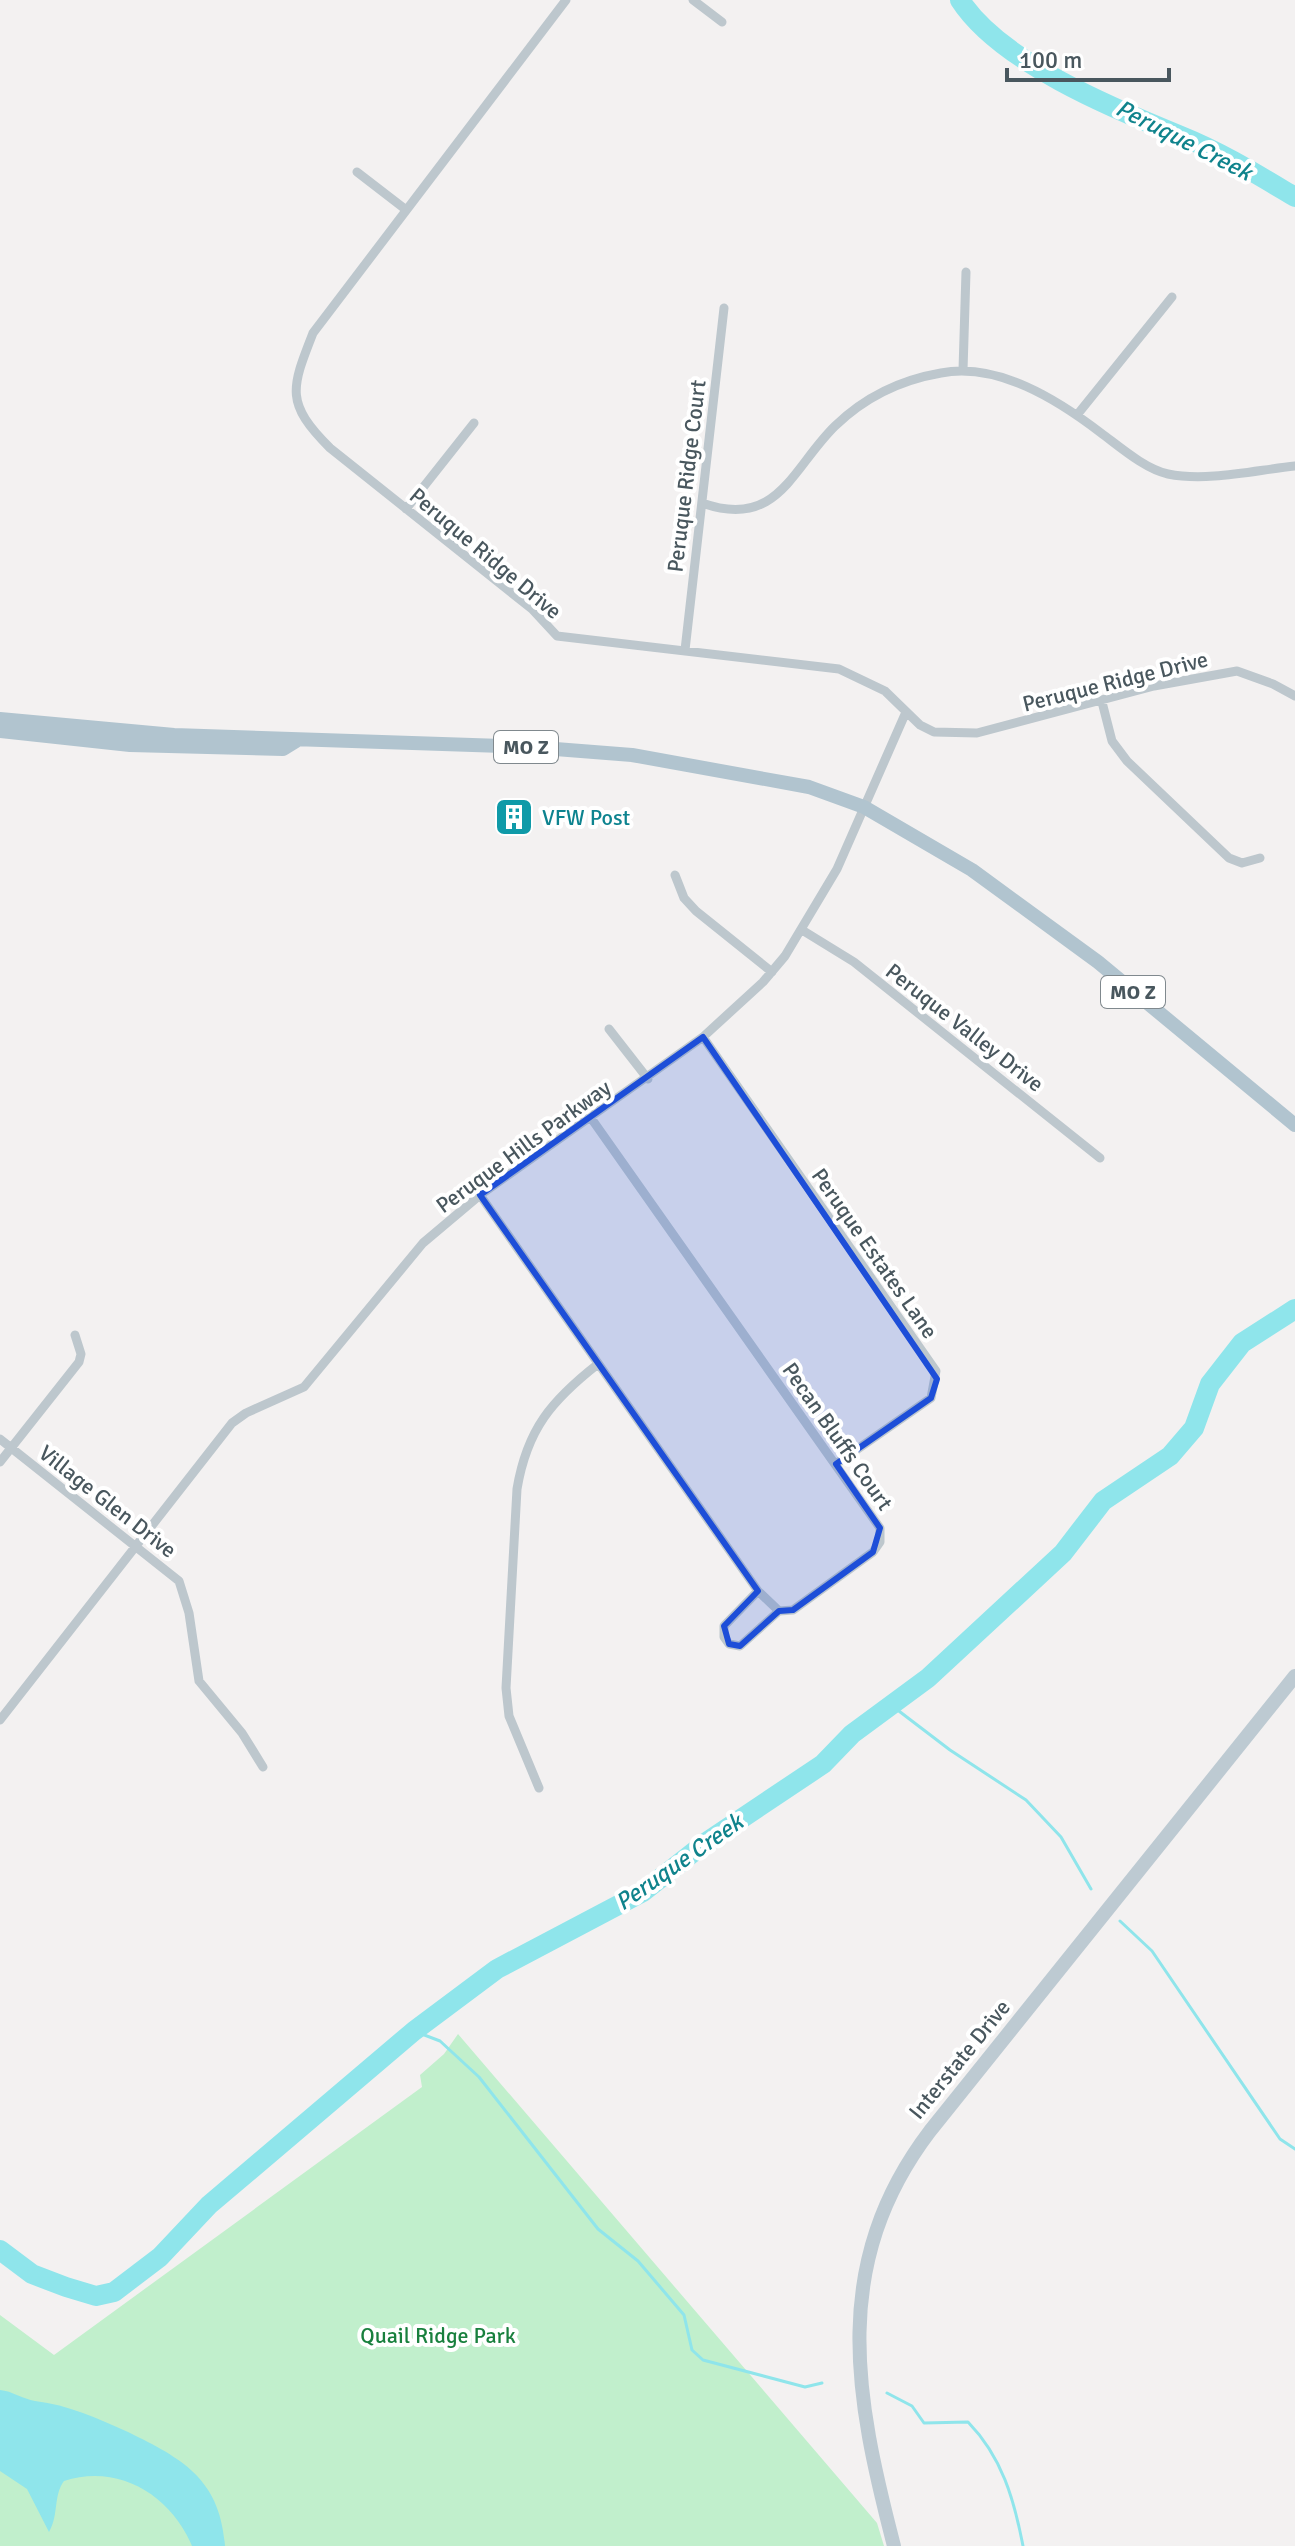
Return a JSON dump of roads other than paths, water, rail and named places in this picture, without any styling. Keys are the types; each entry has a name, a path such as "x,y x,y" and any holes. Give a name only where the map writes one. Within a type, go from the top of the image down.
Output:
{"main road":[{"name":"MO Z","path":"0,719 132,732 285,737 296,741 530,747 632,755 809,787 864,807 936,847 1023,906 1098,962 1292,1122"},
{"name":"MO Z","path":"0,731 130,745 283,749 296,741"},
{"name":"Interstate Drive","path":"894,2546 869,2443 857,2341 859,2301 868,2255 895,2184 939,2118 1295,1676"}],"street":[{"name":"Peruque Ridge Drive","path":"566,0 313,333 298,371 295,406 310,428 330,448 532,609 557,636 839,669 885,691 906,712 934,732 977,733 1154,686 1237,671 1295,696"},
{"path":"693,0 722,22"},
{"path":"357,172 405,209"},
{"path":"963,370 966,272"},
{"path":"1077,415 1172,297"},
{"name":"Peruque Ridge Court","path":"685,650 724,308"},
{"path":"702,503 734,510 755,507 785,491 816,446 870,397 896,385 963,370 1009,381 1077,415 1119,447 1166,473 1195,475 1295,466"},
{"path":"406,509 474,423"},
{"path":"1102,702 1112,741 1127,761 1229,858 1242,863 1260,858"},
{"name":"Peruque Hills Parkway","path":"0,1720 232,1423 246,1413 304,1387 423,1243 480,1195 648,1079 703,1037 772,972 802,930 837,869 906,712"},
{"path":"675,875 684,898 696,911 772,972"},
{"name":"Peruque Valley Drive","path":"802,930 854,962 1100,1158"},
{"path":"609,1029 648,1079"},
{"name":"Peruque Estates Lane","path":"703,1037 936,1371 931,1398 836,1464"},
{"name":"Pecan Bluffs Court","path":"591,1118 880,1528 880,1542 873,1552 793,1610 779,1611"},
{"path":"480,1195 758,1591 779,1611 748,1641 740,1646 729,1644 724,1637 724,1626 758,1591"},
{"path":"0,1462 79,1362 81,1354 75,1335"},
{"path":"539,1788 509,1716 506,1688 517,1489 522,1457 537,1426 565,1390 598,1364"},
{"name":"Village Glen Drive","path":"0,1439 179,1581 187,1603 199,1681 242,1733 263,1767"}],"water":[{"path":"0,2390 93,2417 148,2442 182,2462 207,2488 222,2523 225,2546 192,2546 183,2528 157,2498 123,2480 104,2476 64,2481 49,2532 27,2489 0,2471"}],"waterway":[{"name":"Peruque Creek","path":"960,0 978,23 1002,44 1060,81 1210,149 1295,197"},
{"name":"Peruque Creek","path":"0,2250 32,2274 66,2287 96,2296 114,2292 160,2257 209,2205 414,2031 497,1969 643,1892 705,1843 823,1764 852,1734 928,1678 1063,1553 1103,1501 1170,1456 1194,1428 1210,1384 1242,1343 1295,1309"},
{"path":"891,1705 950,1750 1026,1800 1061,1837 1091,1889"},
{"path":"1120,1921 1152,1951 1280,2139 1295,2149"},
{"path":"414,2031 440,2041 479,2077 598,2229 638,2261 684,2315 692,2350 703,2360 805,2387 822,2383"},
{"path":"887,2393 912,2406 924,2423 968,2422 980,2435 1005,2480 1023,2546"}],"place":[{"name":"VFW Post","path":"514,817"}],"park label":[{"name":"Quail Ridge Park","path":"438,2335"}]}
